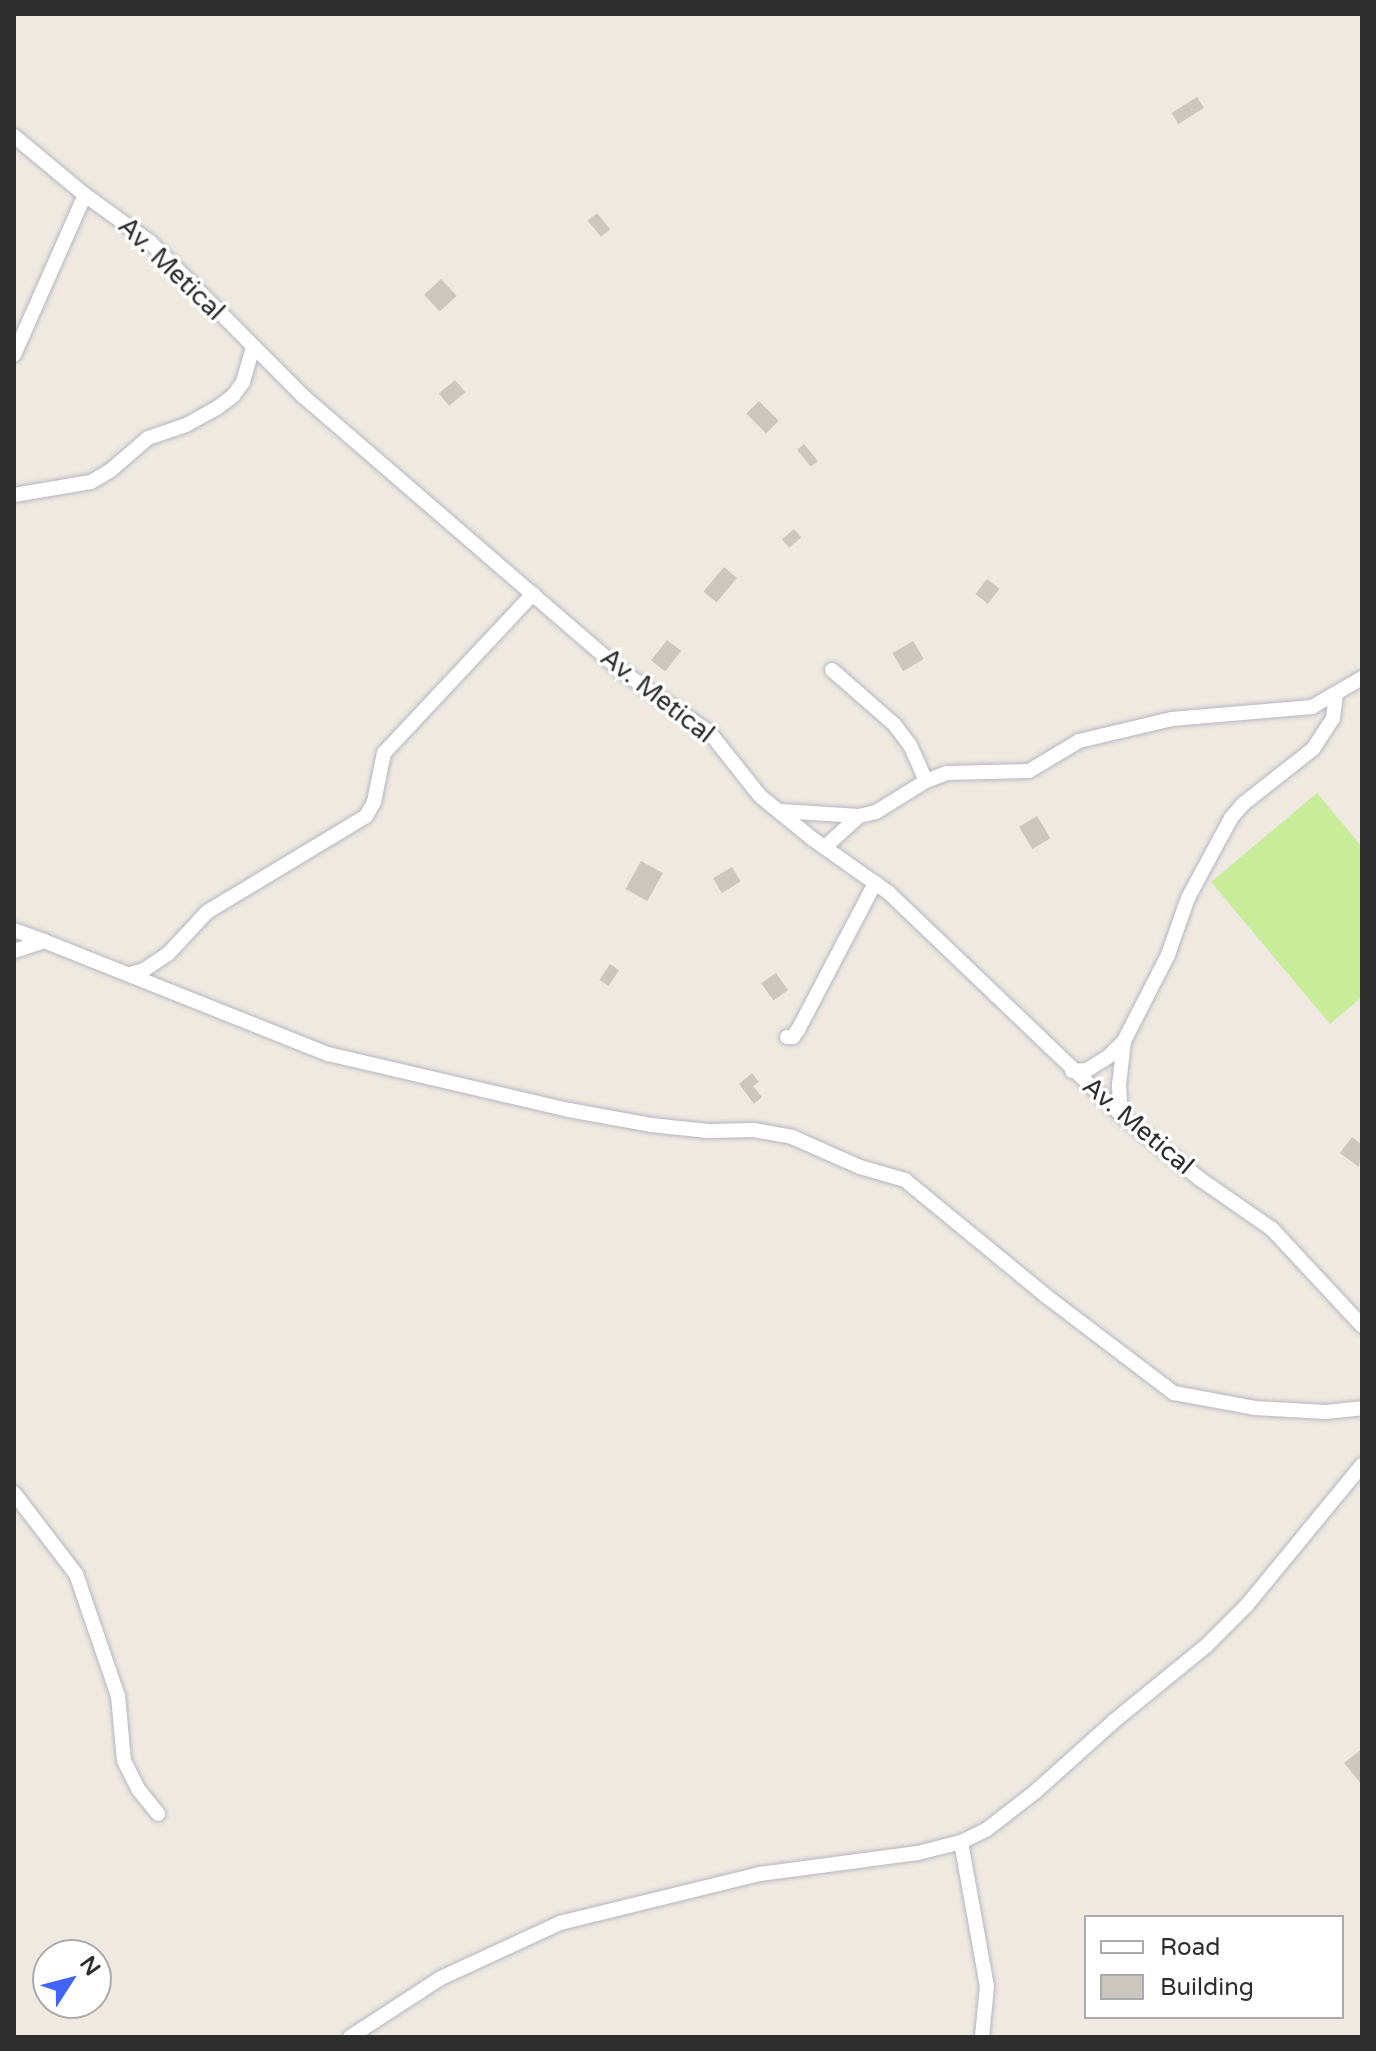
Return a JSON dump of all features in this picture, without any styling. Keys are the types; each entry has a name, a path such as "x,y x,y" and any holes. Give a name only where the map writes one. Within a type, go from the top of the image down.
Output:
{"street":[{"name":"Av. Metical","path":"14,136 85,195 150,242 253,348 623,672 703,727 755,790 919,921 1121,1115 1200,1179 1272,1229 1362,1326"},
{"path":"14,355 85,195"},
{"path":"14,495 91,482 111,470 148,438 186,425 217,408 233,396 243,382 253,348"},
{"path":"130,974 168,954 207,912 366,816 374,802 384,753 533,594"},
{"path":"832,670 894,724 910,745 926,781"},
{"path":"781,811 859,816 876,812 926,781 947,773 1029,771 1079,741 1172,719 1312,707 1362,678"},
{"path":"1072,1071 1087,1070 1109,1056 1124,1041 1168,955 1188,898 1231,818 1243,804 1313,749 1333,718 1336,695"},
{"path":"825,847 859,816"},
{"path":"844,862 841,842 848,829"},
{"path":"787,1037 793,1037 799,1028 875,883"},
{"path":"14,930 328,1054 569,1110 651,1125 708,1131 754,1130 792,1137 860,1167 905,1180 1046,1296 1174,1393 1255,1408 1326,1412 1362,1408"},
{"path":"14,951 44,941"},
{"path":"1121,1115 1119,1085 1124,1041"},
{"path":"350,2037 441,1978 560,1923 760,1874 906,1855 961,1842 986,1830 1026,1800 1206,1646 1247,1605 1362,1465"},
{"path":"14,1493 76,1574 118,1696 124,1761 138,1789 158,1814"},
{"path":"961,1842 987,1986 982,2037"}],"green space":[{"path":"1317,793 1362,847 1362,997 1330,1024 1211,882"}],"building":[{"path":"1197,97 1204,108 1178,124 1172,113"},
{"path":"597,213 610,229 601,237 588,221"},
{"path":"441,279 457,296 440,312 424,295"},
{"path":"455,380 465,392 449,406 439,393"},
{"path":"759,401 779,421 766,434 746,414"},
{"path":"804,444 818,461 811,467 797,450"},
{"path":"794,529 801,537 789,548 782,539"},
{"path":"724,567 737,578 716,602 703,592"},
{"path":"987,579 1000,589 988,604 975,594"},
{"path":"667,640 681,651 665,672 651,660"},
{"path":"913,641 924,659 903,671 892,653"},
{"path":"1037,816 1050,838 1032,849 1019,827"},
{"path":"641,861 663,873 647,901 625,889"},
{"path":"732,867 741,882 722,893 713,878"},
{"path":"610,964 619,970 608,986 599,980"},
{"path":"776,973 788,990 773,1001 761,983"},
{"path":"752,1073 759,1082 753,1086 762,1097 754,1104 739,1084"},
{"path":"1352,1137 1362,1145 1359,1167 1340,1153"},
{"path":"1362,1749 1362,1785 1344,1763"}]}
